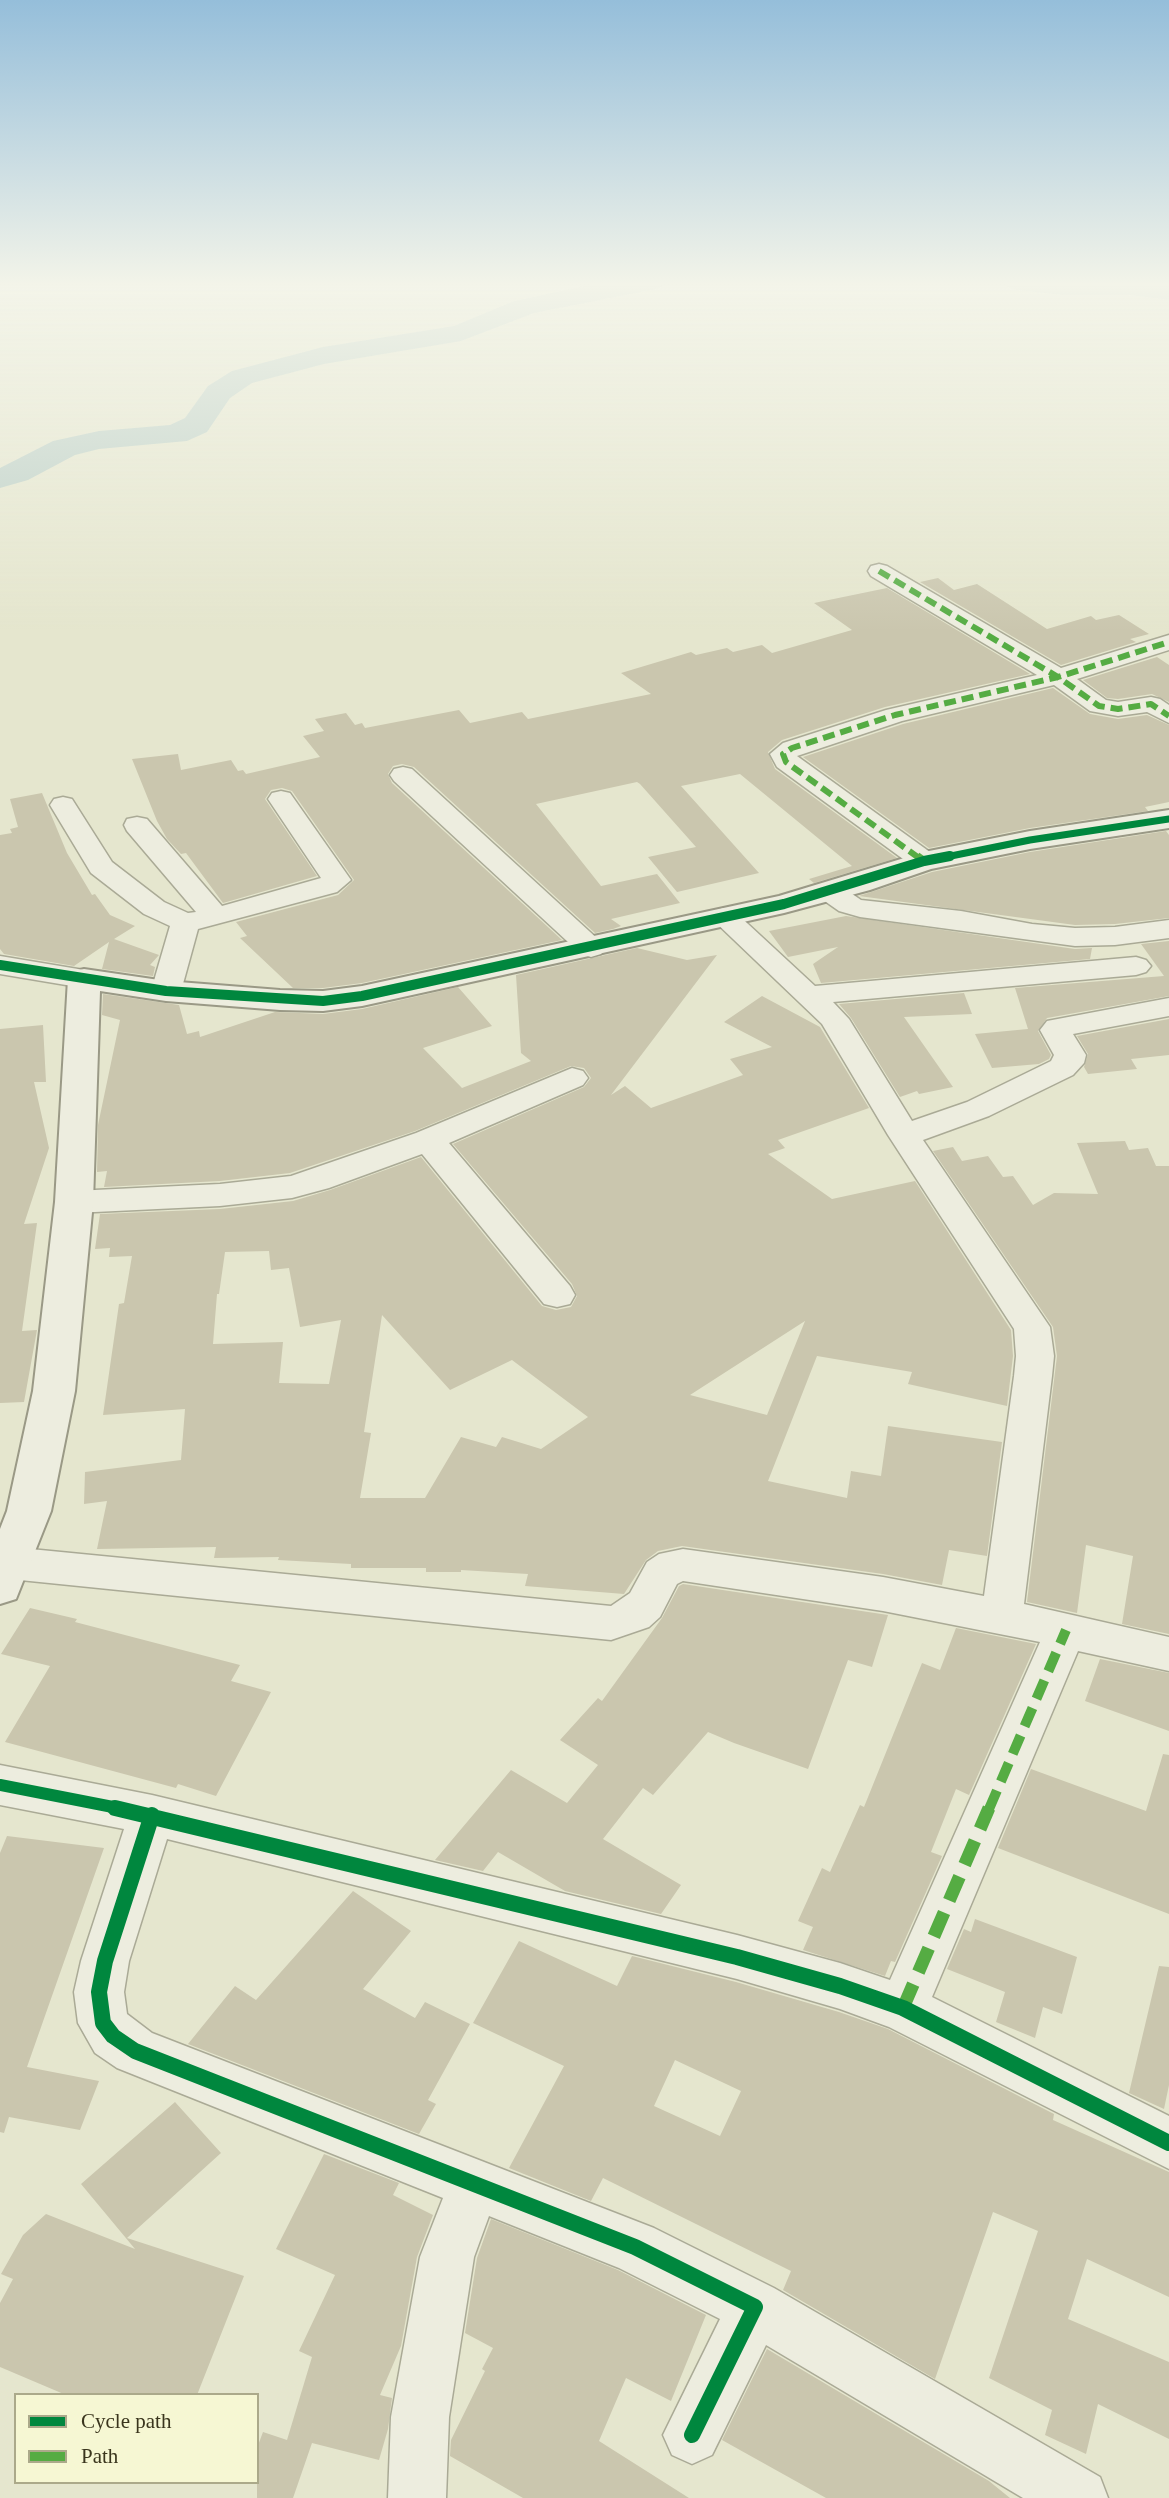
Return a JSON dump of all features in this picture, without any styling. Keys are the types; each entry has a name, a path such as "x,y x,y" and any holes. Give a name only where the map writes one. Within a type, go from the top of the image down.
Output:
{"street":[{"path":"879,571 1058,677 1103,708 1118,709 1151,704 1169,716"},
{"path":"923,861 786,762 783,754 792,748 895,715 1058,677 1169,642"},
{"path":"402,775 591,948"},
{"path":"62,805 101,867 154,908 185,922 216,917 333,885 337,880 337,876 281,799"},
{"path":"0,965 166,991 323,1001 362,996 724,917 829,891 923,861 1030,840 1165,823"},
{"path":"137,825 216,917"},
{"path":"829,891 849,905 880,912 961,920 1032,933 1075,937 1115,936 1169,929"},
{"path":"724,917 834,1018 904,1135 997,1278 1032,1326 1034,1376 1002,1616"},
{"path":"166,991 185,922"},
{"path":"1115,936 1153,994 1169,1007"},
{"path":"811,995 1136,966"},
{"path":"84,979 74,1202 54,1391 29,1511 5,1574 611,1623 635,1615 645,1605 662,1573 673,1565 683,1565 883,1594 1002,1616 1169,1654"},
{"path":"904,1135 978,1109 1062,1068 1068,1063 1070,1055 1055,1030 1058,1028 1169,1007"},
{"path":"74,1202 220,1195 292,1186 317,1180 428,1140 572,1078"},
{"path":"428,1140 557,1295"},
{"path":"903,2008 1066,1630"},
{"path":"0,1785 152,1815 737,1957 840,1986 903,2008 1169,2143"},
{"path":"152,1815 105,1961 99,1992 103,2023 113,2036 135,2051 635,2247 755,2306 1080,2498"},
{"path":"417,2498 420,2417 447,2258 474,2186"},
{"path":"692,2435 755,2306"}],"building":[{"path":"938,578 954,590 977,584 1047,629 1091,616 1096,620 1119,615 1149,634 1130,639 1136,642 1061,665 920,582"},
{"path":"887,588 1030,674 885,707 782,740 768,752 775,769 897,858 814,883 809,879 852,866 740,774 681,786 759,873 677,892 648,857 696,847 637,782 536,804 601,886 657,874 680,903 611,919 621,926 613,929 595,933 414,767 402,764 393,766 388,774 392,783 562,940 362,983 323,988 293,988 240,938 247,936 236,922 338,895 354,880 292,791 282,788 271,790 265,799 317,876 223,903 186,853 181,854 167,839 132,759 178,754 181,770 231,760 238,771 243,770 246,774 320,757 303,736 324,731 315,719 346,713 355,725 362,723 365,728 459,710 470,723 522,712 528,719 651,694 621,673 691,652 696,655 727,648 733,652 762,645 772,653 852,630 814,603"},
{"path":"1157,657 1169,665 1169,702 1152,694 1107,698 1083,680"},
{"path":"1053,688 1090,714 1118,719 1147,715 1169,725 1169,802 1145,807 1148,811 1030,828 929,848 803,757 903,724"},
{"path":"42,793 67,853 92,895 95,894 110,915 135,926 114,939 159,955 150,965 155,967 153,976 102,969 109,942 74,966 4,954 0,949 0,835 12,833 10,829 18,827 10,799"},
{"path":"1166,831 1169,835 1169,918 1075,925 859,896 932,872 1030,852"},
{"path":"846,916 1075,949 1092,948 1090,959 821,983 813,964 838,947 788,957 769,931"},
{"path":"1169,941 1169,996 1047,1018 1038,1031 1051,1055 1049,1059 1039,1064 992,1068 975,1034 1028,1029 1015,988 1164,976 1141,944"},
{"path":"637,948 687,960 717,955 611,1095 625,1086 651,1108 743,1075 730,1059 772,1047 724,1022 762,996 820,1027 869,1108 778,1140 785,1148 768,1154 832,1199 915,1181 1011,1330 1013,1356 1007,1406 908,1384 912,1372 817,1356 768,1481 847,1498 851,1471 881,1476 888,1426 1002,1442 987,1556 949,1550 942,1585 883,1574 682,1546 658,1551 646,1560 624,1594 525,1586 528,1574 461,1570 426,1572 426,1568 351,1568 351,1564 278,1560 279,1557 214,1558 216,1547 97,1549 107,1501 84,1504 85,1472 181,1460 185,1409 103,1415 119,1304 124,1303 132,1256 109,1257 110,1248 95,1249 100,1214 220,1209 293,1201 421,1157 542,1306 556,1310 571,1307 577,1296 572,1284 453,1144 584,1087 591,1078 584,1068 571,1066 415,1131 290,1173 220,1181 104,1187 107,1171 97,1172 98,1125 120,1020 102,1015 103,994 179,1005 187,1034 199,1031 200,1037 275,1012 323,1014 362,1009 458,987 492,1026 423,1048 462,1088 531,1061 521,1053 516,975","holes":["269,1251 271,1270 289,1268 300,1327 341,1320 329,1384 279,1383 283,1342 213,1344 217,1294 225,1252","382,1315 450,1390 512,1360 588,1417 541,1449 502,1437 496,1447 461,1437 425,1498 360,1498 371,1433 364,1432","805,1321 767,1415 690,1395"]},
{"path":"964,993 972,1014 904,1017 953,1087 919,1094 917,1091 900,1097 851,1018 839,1004"},
{"path":"1169,1019 1169,1055 1131,1059 1137,1069 1088,1074 1084,1067 1088,1054 1077,1036"},
{"path":"43,1025 46,1082 34,1082 49,1148 24,1224 37,1223 22,1331 37,1330 24,1402 0,1403 0,1029"},
{"path":"1125,1141 1129,1150 1148,1148 1156,1166 1169,1166 1169,1634 1122,1624 1133,1556 1086,1545 1077,1613 1027,1602 1057,1356 1053,1327 933,1151 953,1147 962,1161 988,1156 1003,1177 1013,1176 1033,1205 1054,1193 1098,1194 1077,1143"},
{"path":"683,1584 888,1615 872,1667 848,1660 808,1769 708,1732 653,1795 643,1788 603,1839 681,1885 661,1914 565,1891 498,1852 483,1871 435,1860 511,1770 567,1803 598,1765 560,1740 598,1698 602,1701 662,1618 679,1586"},
{"path":"30,1608 240,1665 231,1681 271,1692 216,1796 178,1784 176,1788 5,1742 50,1666 1,1654"},
{"path":"956,1628 1036,1644 969,1795 956,1789 931,1852 942,1856 895,1962 891,1961 885,1976 803,1950 813,1927 798,1921 822,1868 830,1872 860,1805 864,1807 922,1663 940,1670"},
{"path":"1100,1659 1169,1673 1169,1731 1085,1701"},
{"path":"1163,1754 1169,1755 1169,1914 998,1848 1031,1769 1146,1811"},
{"path":"7,1836 104,1848 27,2067 99,2081 80,2130 9,2117 4,2133 0,2132 0,1853"},
{"path":"353,1891 411,1931 363,1989 415,2018 425,2002 470,2024 428,2100 436,2104 419,2134 188,2044 235,1986 256,2000"},
{"path":"975,1919 1077,1957 1062,2014 1043,2007 1035,2038 996,2022 1005,1992 947,1969 964,1929 971,1932"},
{"path":"519,1941 617,1986 632,1956 736,1982 888,2029 1054,2114 1053,2120 1169,2172 1169,2297 1087,2259 1068,2319 1169,2362 1169,2439 1098,2404 1086,2454 1045,2435 1052,2410 989,2378 1038,2231 993,2212 935,2379 783,2290 791,2271 603,2178 591,2201 509,2168 564,2066 473,2023","holes":["675,2060 741,2091 720,2136 654,2106"]},
{"path":"1159,1966 1169,1967 1169,2085 1164,2109 1129,2093"},
{"path":"175,2102 221,2153 127,2238 244,2276 198,2393 61,2393 0,2367 0,2303 13,2279 1,2274 23,2235 46,2214 135,2249 81,2184"},
{"path":"324,2154 399,2183 393,2195 433,2215 417,2257 401,2346 380,2395 392,2398 388,2429 379,2460 312,2443 293,2498 257,2498 259,2443 263,2432 287,2440 312,2357 299,2351 335,2275 276,2249"},
{"path":"491,2219 618,2270 706,2315 671,2401 626,2378 599,2441 689,2498 523,2498 450,2456 451,2440 485,2371 482,2369 493,2348 465,2333 477,2258"},
{"path":"767,2349 989,2481 1010,2498 826,2498 722,2440"}],"waterway":[{"path":"0,478 17,473 64,448 99,440 176,434 196,425 214,399"}],"marked path":[{"path":"879,571 1058,677 1099,706 1118,709 1151,704 1169,716"},
{"path":"924,861 786,762 783,754 792,748 895,715 1058,677 1169,642"},
{"path":"903,2008 1066,1630"}],"cycle path":[{"path":"0,965 166,991 323,1001 362,996 784,904 924,861 1030,840 1169,819"},
{"path":"0,1785 152,1815 737,1957 840,1986 903,2008 1169,2143"},
{"path":"152,1815 105,1961 99,1992 103,2023 113,2036 135,2051 635,2247 755,2307 692,2435"}]}
